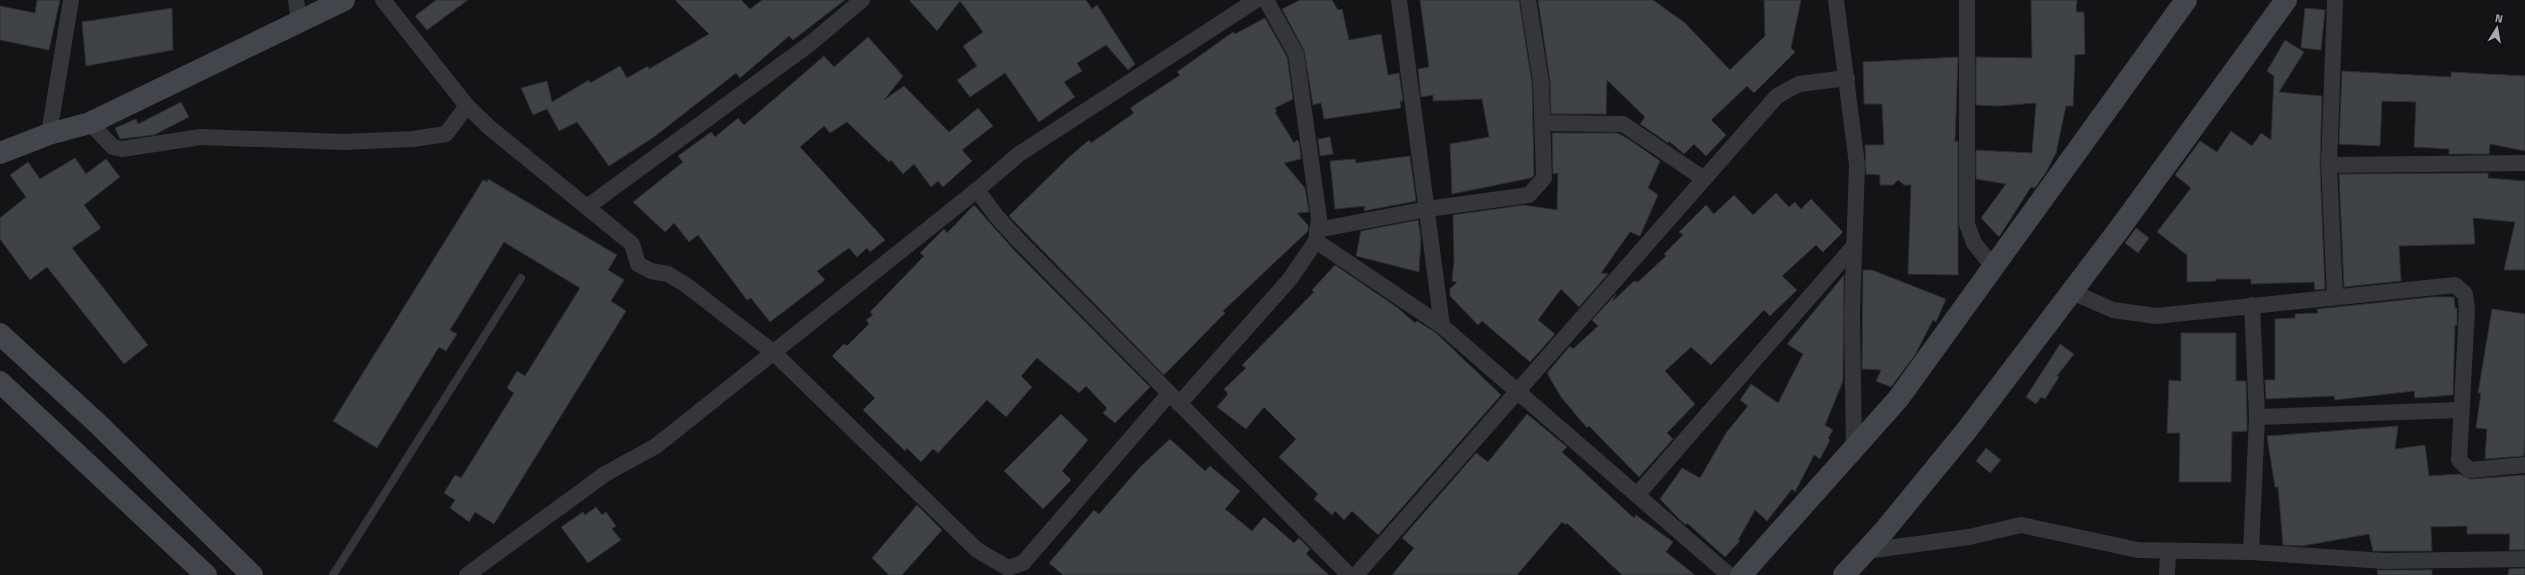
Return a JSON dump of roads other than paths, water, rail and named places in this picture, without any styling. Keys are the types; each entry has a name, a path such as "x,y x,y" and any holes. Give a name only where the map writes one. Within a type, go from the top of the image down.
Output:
{"street":[{"path":"50,134 71,0"},
{"path":"0,153 50,134 90,123 298,10 344,0"},
{"path":"383,0 467,106 490,128 632,244 638,264 651,271 668,274 686,285 773,352 977,550 1008,568 1023,563 1174,399 1290,279 1317,235 1319,218 1296,54 1266,0"},
{"path":"587,207 811,43 862,0"},
{"path":"467,575 605,474 656,446 977,190 1019,154 1256,0"},
{"path":"1399,0 1442,326"},
{"path":"1317,235 1427,209 1530,195 1544,178 1541,82 1528,0"},
{"path":"1836,0 1857,164 1852,314 1854,449"},
{"path":"1967,0 1967,224 1974,243 1994,268"},
{"path":"1741,575 1898,399 2186,0"},
{"path":"1844,575 1866,551 1966,430 2072,292 2286,0"},
{"path":"2335,0 2329,165 2335,297"},
{"path":"1356,575 1777,96 1799,84 1846,78"},
{"path":"90,123 113,147 122,149 201,137 352,142 413,139 446,134 467,106"},
{"path":"1543,123 1623,124 1704,179"},
{"path":"2329,165 2525,163"},
{"path":"977,190 1017,238 1349,575"},
{"path":"1317,235 1442,326 1518,390 1729,575"},
{"path":"1637,495 1854,246"},
{"path":"2072,292 2113,310 2156,316 2455,285 2465,294 2467,309 2460,410 2459,460 2469,470 2525,465"},
{"path":"2251,552 2257,417 2252,306"},
{"path":"0,334 97,423 252,575"},
{"path":"0,382 71,446 206,575"},
{"path":"2257,417 2460,410"},
{"path":"1866,551 1969,537 2021,525 2138,550 2251,552 2384,561 2525,559"},
{"path":"2167,575 2168,551"}],"lane":[{"path":"333,575 521,278"}]}
